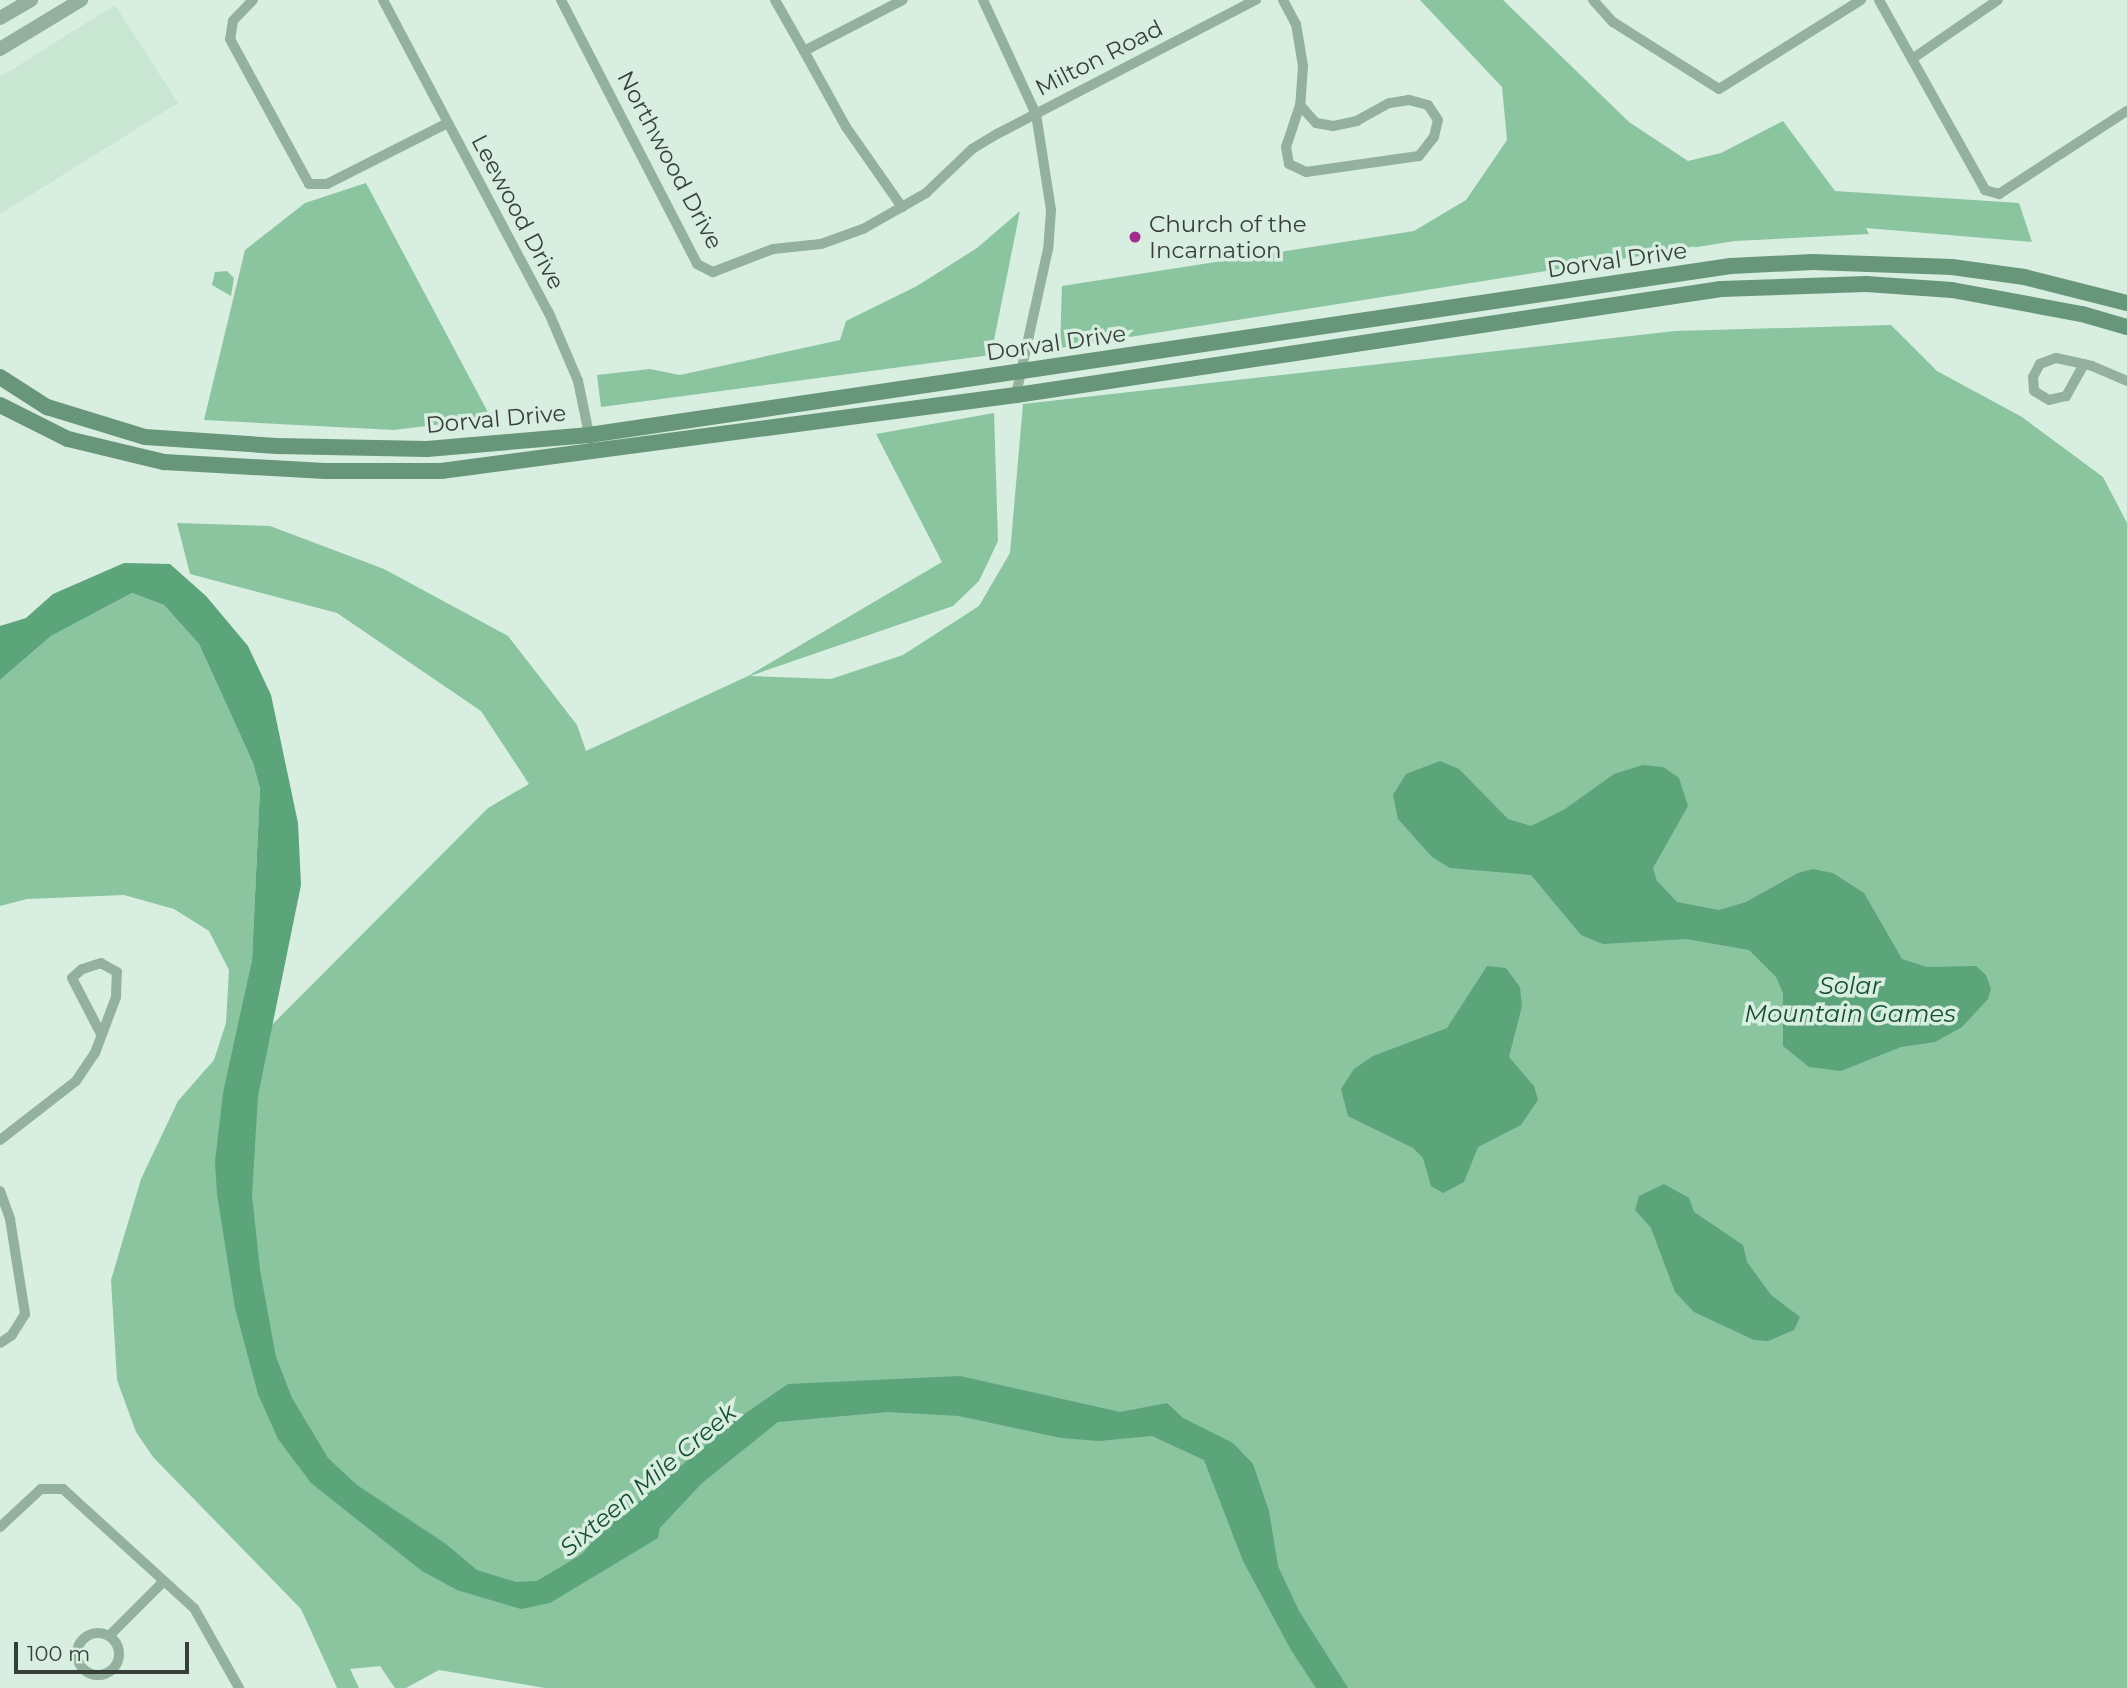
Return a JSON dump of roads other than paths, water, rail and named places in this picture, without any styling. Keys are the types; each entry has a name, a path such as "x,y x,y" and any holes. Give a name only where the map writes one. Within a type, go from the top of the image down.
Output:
{"main road":[{"name":"Dorval Drive","path":"0,377 33,399 74,417 113,430 180,442 427,449 589,435 1731,265 1813,262 1952,267 2024,277 2127,303"},
{"name":"Dorval Drive","path":"0,405 80,442 131,457 192,465 441,471 592,454 1016,395 1721,289 1795,284 1952,290 2082,314 2127,327"}],"street":[{"path":"0,18 30,0"},
{"path":"0,49 81,0"},
{"path":"253,0 233,21 230,39 309,184 327,184 446,124"},
{"name":"Leewood Drive","path":"383,0 548,313 578,381 592,454"},
{"name":"Northwood Drive","path":"561,0 697,264 713,272 773,249 831,242 926,193 972,149 1036,114"},
{"path":"775,0 846,127 902,207"},
{"path":"804,51 903,0"},
{"path":"983,0 1036,114 1051,210 1048,248 1016,395"},
{"name":"Milton Road","path":"1036,114 1256,0"},
{"path":"1283,0 1296,24 1303,66 1300,105 1286,147 1289,164 1306,172 1419,156 1434,136 1438,120 1428,105 1409,100 1389,103 1357,121 1333,126 1316,123 1300,105"},
{"path":"1593,0 1613,22 1719,89 1861,0"},
{"path":"1879,0 1985,190 1999,194 2127,111"},
{"path":"1912,60 1998,0"},
{"path":"2084,364 2066,397 2049,400 2034,391 2033,377 2040,364 2056,358 2084,364 2127,381"},
{"path":"0,1140 76,1081 95,1054 116,997 117,972 101,962 82,968 72,978 101,1034"},
{"path":"0,1191 12,1230 25,1314 12,1335 0,1343"},
{"path":"0,1527 41,1489 63,1489 194,1608 239,1688"},
{"path":"110,1636 164,1581"},
{"path":"94,1632 110,1636 119,1643 118,1661 110,1674 87,1673 75,1662 79,1641 94,1632"}],"water":[{"name":"Sixteen Mile Creek","path":"124,563 170,564 206,596 248,646 271,695 298,823 301,885 258,1096 252,1195 260,1270 276,1357 292,1398 328,1458 357,1485 446,1544 477,1570 516,1582 537,1581 582,1554 618,1512 638,1502 734,1421 788,1384 960,1376 1120,1412 1167,1403 1183,1418 1233,1443 1253,1464 1269,1511 1278,1566 1299,1611 1348,1688 1316,1688 1291,1650 1243,1561 1204,1460 1152,1436 1099,1441 1061,1438 959,1416 888,1412 778,1422 702,1483 660,1528 658,1538 550,1603 521,1609 457,1590 422,1571 311,1483 278,1439 258,1394 235,1308 217,1194 215,1162 223,1093 252,960 260,789 253,763 199,644 164,605 132,593 51,636 0,680 0,626 26,618 53,594"},
{"name":"Solar Mountain Games","path":"1440,761 1459,769 1508,819 1531,826 1565,809 1614,774 1643,765 1663,767 1679,778 1688,806 1653,868 1657,881 1677,902 1719,910 1746,902 1798,873 1813,869 1833,873 1864,893 1902,959 1927,967 1976,966 1986,975 1991,989 1988,999 1962,1027 1935,1042 1901,1047 1841,1071 1809,1067 1783,1046 1783,993 1776,977 1749,950 1686,939 1603,944 1581,935 1531,875 1450,868 1432,857 1398,819 1393,795 1406,774"},
{"path":"1487,966 1506,968 1520,987 1522,1006 1509,1057 1534,1086 1538,1100 1521,1125 1478,1147 1464,1182 1443,1193 1431,1186 1423,1158 1413,1148 1348,1116 1341,1089 1354,1069 1373,1056 1447,1028"},
{"path":"1664,1184 1689,1198 1694,1212 1743,1245 1747,1262 1771,1295 1800,1317 1794,1330 1768,1341 1754,1340 1694,1312 1675,1292 1651,1228 1635,1210 1639,1196"}],"place":[{"name":"Church of the Incarnation","path":"1135,237"}]}
